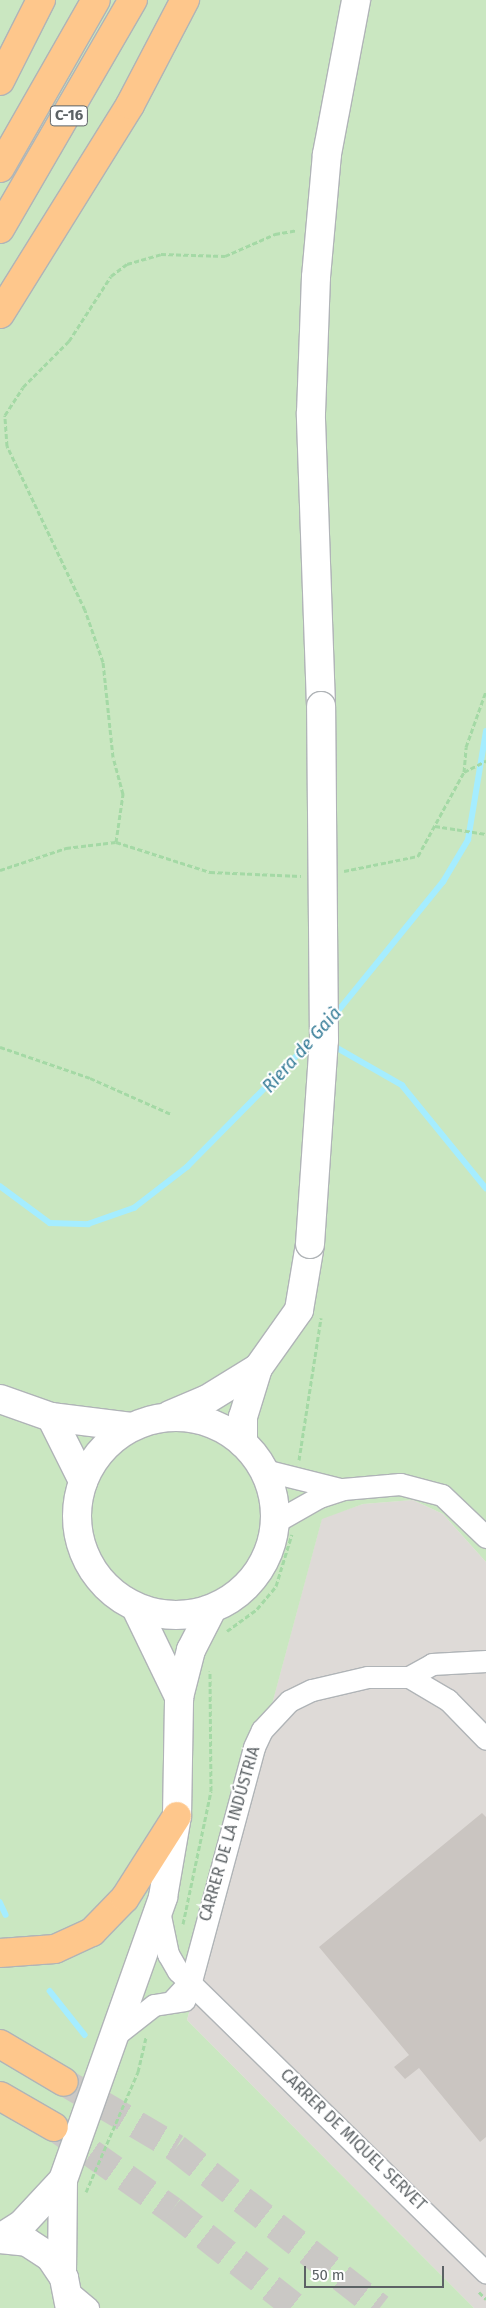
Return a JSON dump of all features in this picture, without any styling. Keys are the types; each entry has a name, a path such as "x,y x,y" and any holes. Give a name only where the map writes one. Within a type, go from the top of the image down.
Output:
{"highway":[{"path":"0,81 41,0"},
{"name":"C-16","path":"0,168 96,0"},
{"name":"C-16","path":"0,229 133,0"},
{"path":"0,314 130,105 185,0"},
{"path":"0,1953 56,1949 92,1932 125,1898 177,1816"},
{"path":"1,2044 64,2082"},
{"path":"0,2096 54,2127"}],"street":[{"path":"243,1443 243,1417 258,1368 299,1310 310,1244 324,1040 320,706 311,413 320,229 327,154 356,0"},
{"path":"164,1418 206,1421 243,1443 264,1470 273,1494 275,1522 268,1552 257,1574 240,1592 212,1609 174,1616 136,1608 104,1585 83,1551 76,1512 83,1481 104,1447 130,1428 164,1418 206,1400 258,1368"},
{"path":"0,1399 51,1417 130,1428"},
{"path":"51,1417 83,1481"},
{"path":"264,1470 343,1489"},
{"path":"275,1522 303,1504 343,1489 400,1484 428,1488 456,1504 486,1537"},
{"path":"136,1608 179,1697"},
{"path":"0,2239 22,2224 63,2180 117,2034 159,1910 177,1816 179,1697 191,1650 212,1609"},
{"path":"486,1661 432,1664 409,1677 448,1700 486,1739"},
{"name":"CARRER DE LA INDÚSTRIA","path":"191,1981 249,1762 262,1730 289,1701 312,1690 368,1677 409,1677"},
{"name":"CARRER DE MIQUEL SERVET","path":"159,1910 168,1954 191,1981 486,2273"},
{"name":"CARRER DE MIQUEL SERVET","path":"173,2000 191,1981"},
{"name":"CARRER DE MIQUEL SERVET","path":"117,2034 154,2005 173,2000 200,2000 219,2009"},
{"path":"63,2180 72,2295"},
{"path":"0,2239 33,2245 72,2295"}],"path":[{"path":"116,842 123,794 114,757 103,662 85,610 7,446 5,415 23,387 69,341 111,276 127,264 161,254 225,256 275,234 320,229"},
{"path":"336,872 418,856 464,772 466,747 486,691"},
{"path":"464,772 486,760"},
{"path":"435,826 486,834"},
{"path":"0,870 66,848 116,842 210,872 308,875"},
{"path":"0,1047 90,1078 171,1114"},
{"path":"301,1480 298,1466 323,1308"},
{"path":"222,1635 258,1609 276,1586 294,1528 303,1519 303,1504"},
{"path":"182,1927 211,1791 212,1677 207,1662"},
{"path":"82,2203 138,2072 148,2032"}],"shaded area":[{"path":"413,1500 443,1514 486,1562 486,2308 474,2308 187,2020 322,1518 363,1504"}],"green space":[{"path":"0,0 486,0 486,1562 443,1514 413,1500 363,1504 322,1519 187,2020 474,2308 0,2308"}],"building":[{"path":"482,1813 486,1817 486,2137 480,2142 419,2068 405,2079 394,2067 409,2055 319,1947"}],"waterway":[{"name":"Riera de Gaià","path":"334,1016 443,882 468,840 486,731"},
{"name":"Riera de Gaià","path":"0,1186 50,1223 88,1224 134,1208 187,1167 314,1038"},
{"path":"332,1045 402,1085 486,1188"},
{"path":"0,1902 6,1915"},
{"path":"50,1991 85,2035"}],"tunnel":[{"path":"64,2082 176,2148 380,2308"},
{"path":"57,2129 172,2210 296,2308"}]}
